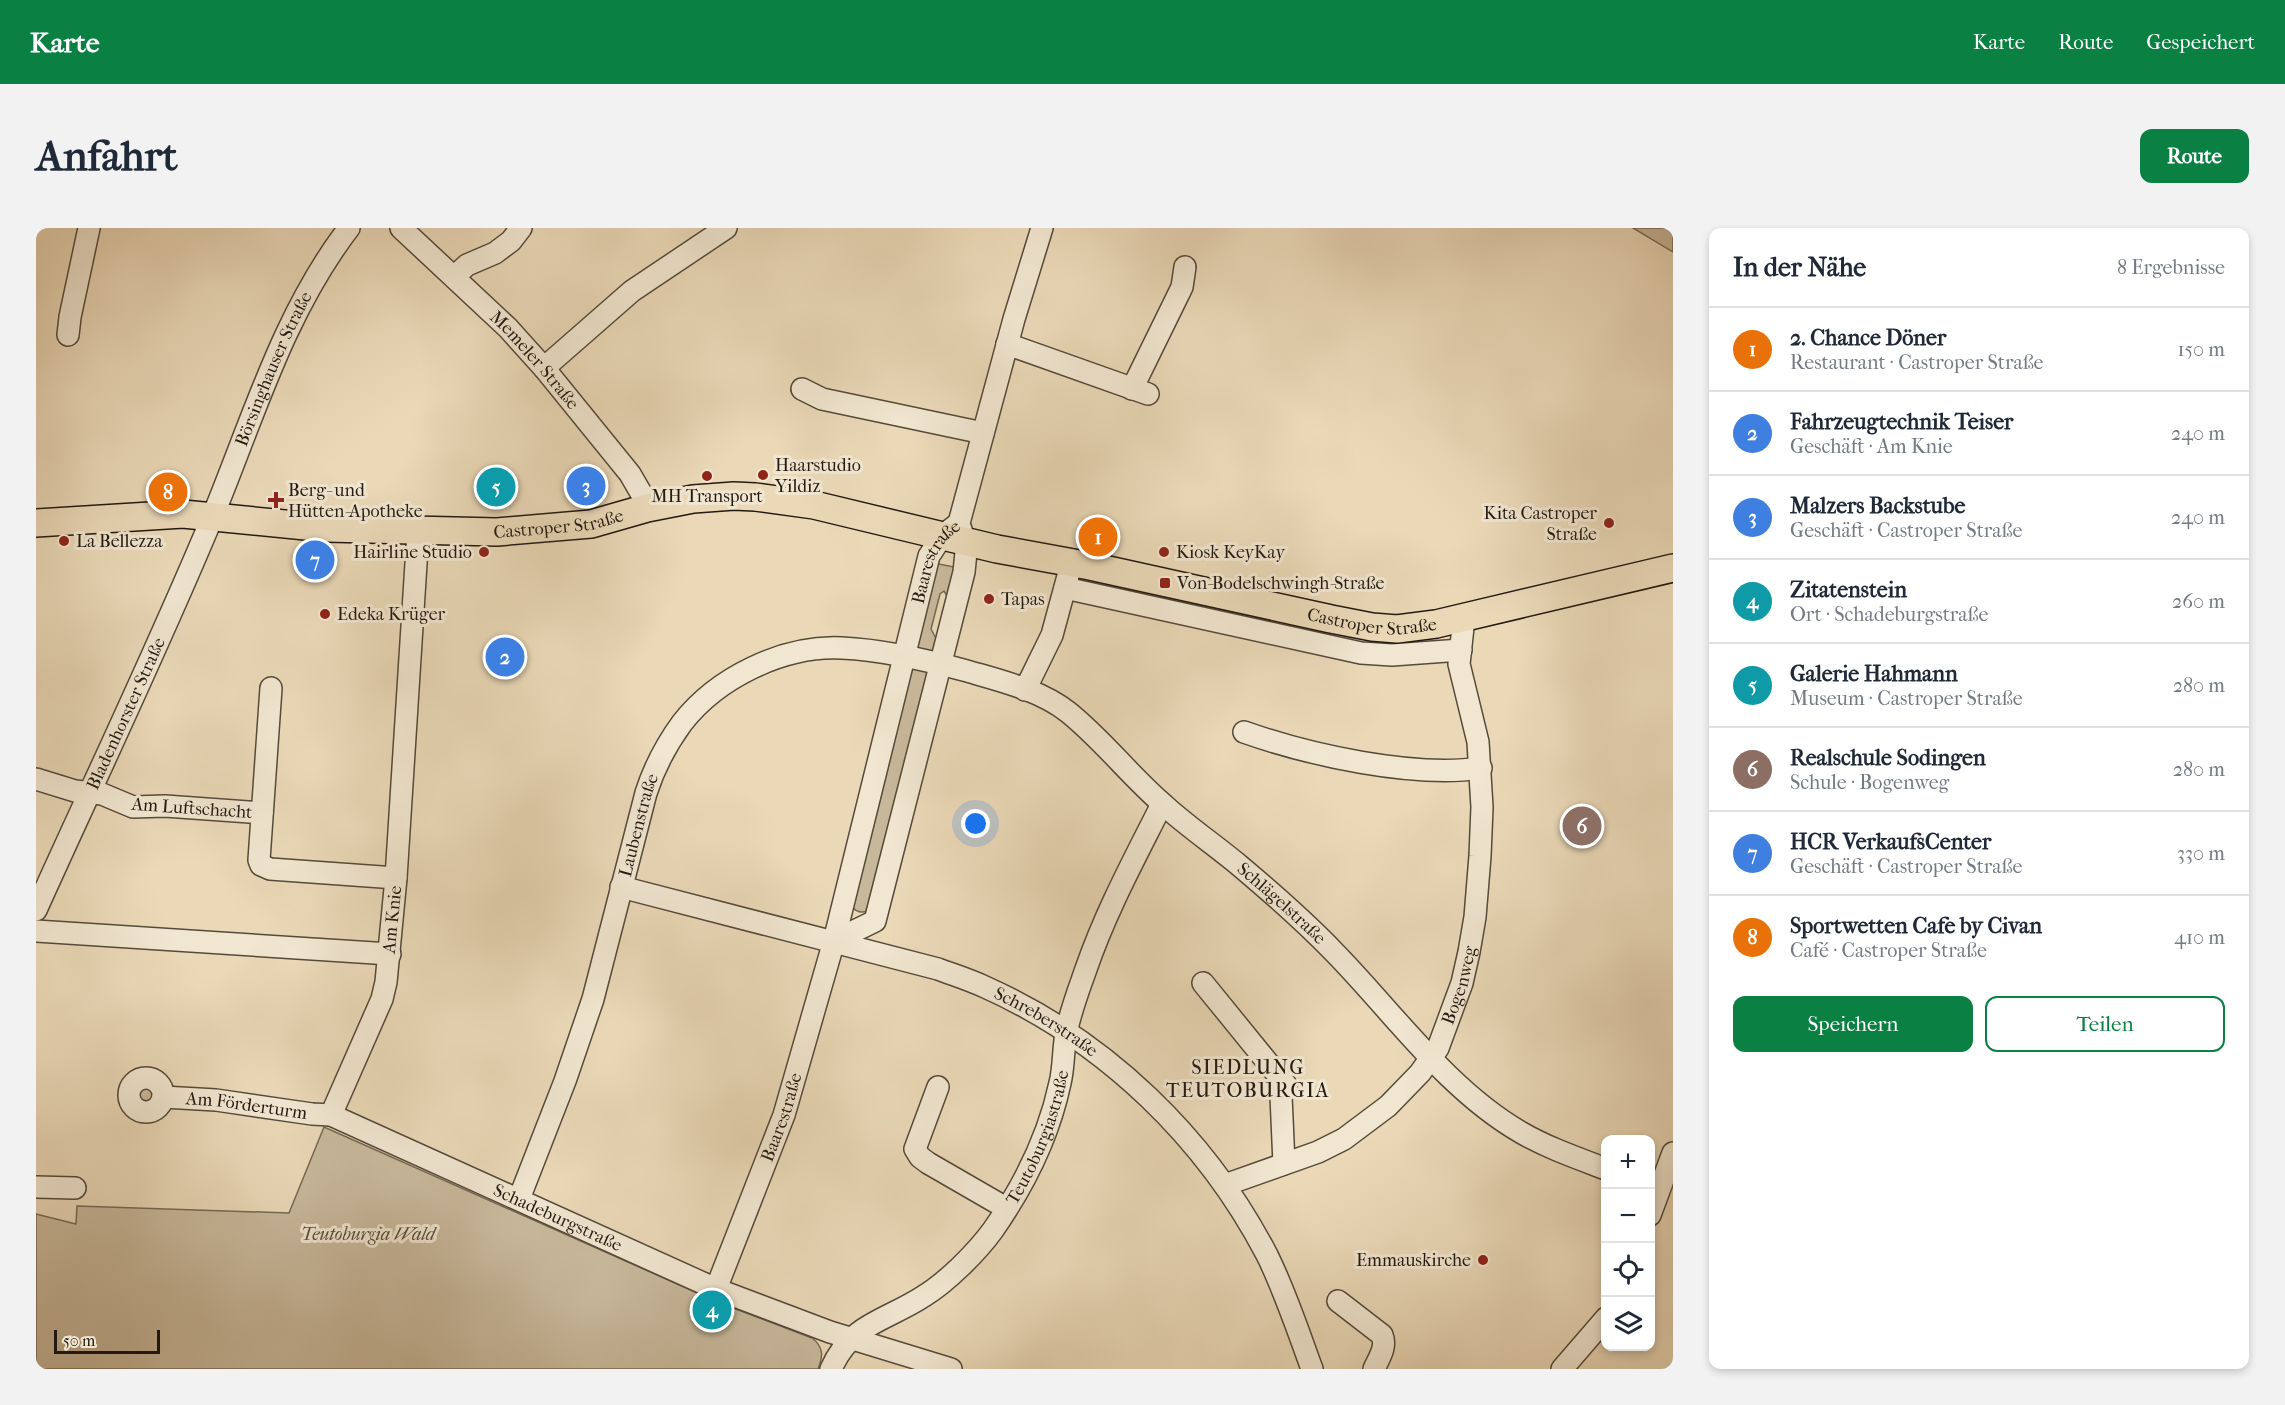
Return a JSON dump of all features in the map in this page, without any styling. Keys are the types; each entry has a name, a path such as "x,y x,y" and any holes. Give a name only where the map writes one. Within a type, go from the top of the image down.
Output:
{"main road":[{"name":"Castroper Straße","path":"36,523 174,514 327,528 418,532 497,532 544,529 607,520 647,508 693,499 755,497 814,505 955,533 1068,575 1372,627 1396,629 1464,618 1673,568"}],"street":[{"path":"68,335 89,228"},
{"name":"Börsinghauser Straße","path":"212,517 282,342 321,269 349,228"},
{"name":"Memeler Straße","path":"401,228 508,328 544,368 630,474 647,508"},
{"path":"454,276 467,265 495,253 511,241 521,228"},
{"path":"544,368 632,291 726,228"},
{"path":"955,533 1007,344 1042,228"},
{"path":"1007,344 1140,391 1182,287 1185,267"},
{"path":"802,389 822,399 983,433"},
{"name":"Bladenhorster Straße","path":"36,910 164,629 212,517"},
{"name":"Am Knie","path":"36,930 390,954 418,532"},
{"name":"Baarestraße","path":"716,1289 784,1116 834,941 929,556 955,533 964,572 875,921 834,941"},
{"path":"1025,690 1049,641 1068,575"},
{"name":"Castroper Straße","path":"1068,575 1361,653 1456,656"},
{"name":"Bogenweg","path":"1456,656 1464,618"},
{"name":"Bogenweg","path":"1225,1185 1318,1152 1344,1138 1388,1106 1420,1073 1438,1048 1462,983 1469,952 1475,916 1482,807 1478,742 1456,656 1436,624"},
{"name":"Laubenstraße","path":"519,1199 583,1030 646,793 659,760 683,722 710,696 734,678 757,666 794,653 841,648 904,656 940,664"},
{"name":"Schlägelstraße","path":"940,664 1025,690 1067,711 1126,766 1162,804 1241,867 1333,951 1432,1058 1478,1102 1520,1132 1601,1167"},
{"name":"Am Luftschacht","path":"271,688 259,860 264,868 396,878"},
{"path":"1244,732 1276,743 1372,763 1437,770 1481,768"},
{"name":"Am Luftschacht","path":"36,779 75,791 102,794 133,807 165,806 262,813"},
{"name":"Teutoburgiastraße","path":"850,1338 866,1327 926,1296 961,1266 992,1232 1045,1136 1061,1082 1066,1033 1086,968 1111,906 1162,804"},
{"name":"Schreberstraße","path":"621,887 938,969 985,987 1029,1009 1066,1033 1134,1082 1167,1115 1225,1185 1268,1257 1287,1300 1312,1369"},
{"path":"331,1115 382,999 390,954"},
{"path":"1203,983 1286,1085 1281,1096 1284,1164"},
{"path":"938,1087 915,1149 928,1163 1006,1208"},
{"name":"Am Förderturm","path":"163,1097 216,1100 331,1115"},
{"name":"Schadeburgstraße","path":"331,1115 716,1289 850,1338 951,1369"},
{"path":"1655,1187 1673,1153"},
{"path":"36,1186 75,1188"},
{"path":"1338,1301 1382,1335 1383,1349 1374,1369"},
{"path":"1562,1369 1601,1323"},
{"path":"831,1369 838,1352 850,1338"}],"green space":[{"path":"1633,228 1673,228 1673,252"},
{"path":"934,563 959,568 950,601 944,591 940,594 931,629 939,644 932,651 924,652 916,644"},
{"path":"909,667 930,672 867,911 860,912 850,905"},
{"path":"147,1086 153,1089 156,1095 153,1101 147,1104 141,1101 138,1095 141,1089"},
{"name":"Teutoburgia Wald","path":"324,1127 720,1303 812,1338 819,1345 821,1352 818,1369 36,1369 36,1214 76,1224 77,1206 289,1213"}],"place":[{"name":"Haarstudio Yildiz","path":"763,475"},
{"name":"MH Transport","path":"707,476"},
{"name":"Malzers Backstube","path":"586,486"},
{"name":"Galerie Hahmann","path":"496,487"},
{"name":"Sportwetten Cafe by Civan","path":"168,492"},
{"name":"Berg- und Hütten-Apotheke","path":"276,500"},
{"name":"Kita Castroper Straße","path":"1609,523"},
{"name":"2. Chance Döner","path":"1098,537"},
{"name":"La Bellezza","path":"64,541"},
{"name":"Hairline Studio","path":"484,552"},
{"name":"Kiosk KeyKay","path":"1164,552"},
{"name":"HCR VerkaufsCenter","path":"315,560"},
{"name":"Von-Bodelschwingh-Straße","path":"1165,583"},
{"name":"Tapas","path":"989,599"},
{"name":"Edeka Krüger","path":"325,614"},
{"name":"Fahrzeugtechnik Teiser","path":"505,657"},
{"name":"Realschule Sodingen","path":"1582,826"},
{"name":"Emmauskirche","path":"1483,1260"},
{"name":"Zitatenstein","path":"712,1310"}],"district":[{"name":"SIEDLUNG TEUTOBURGIA","path":"1248,1078"}]}
